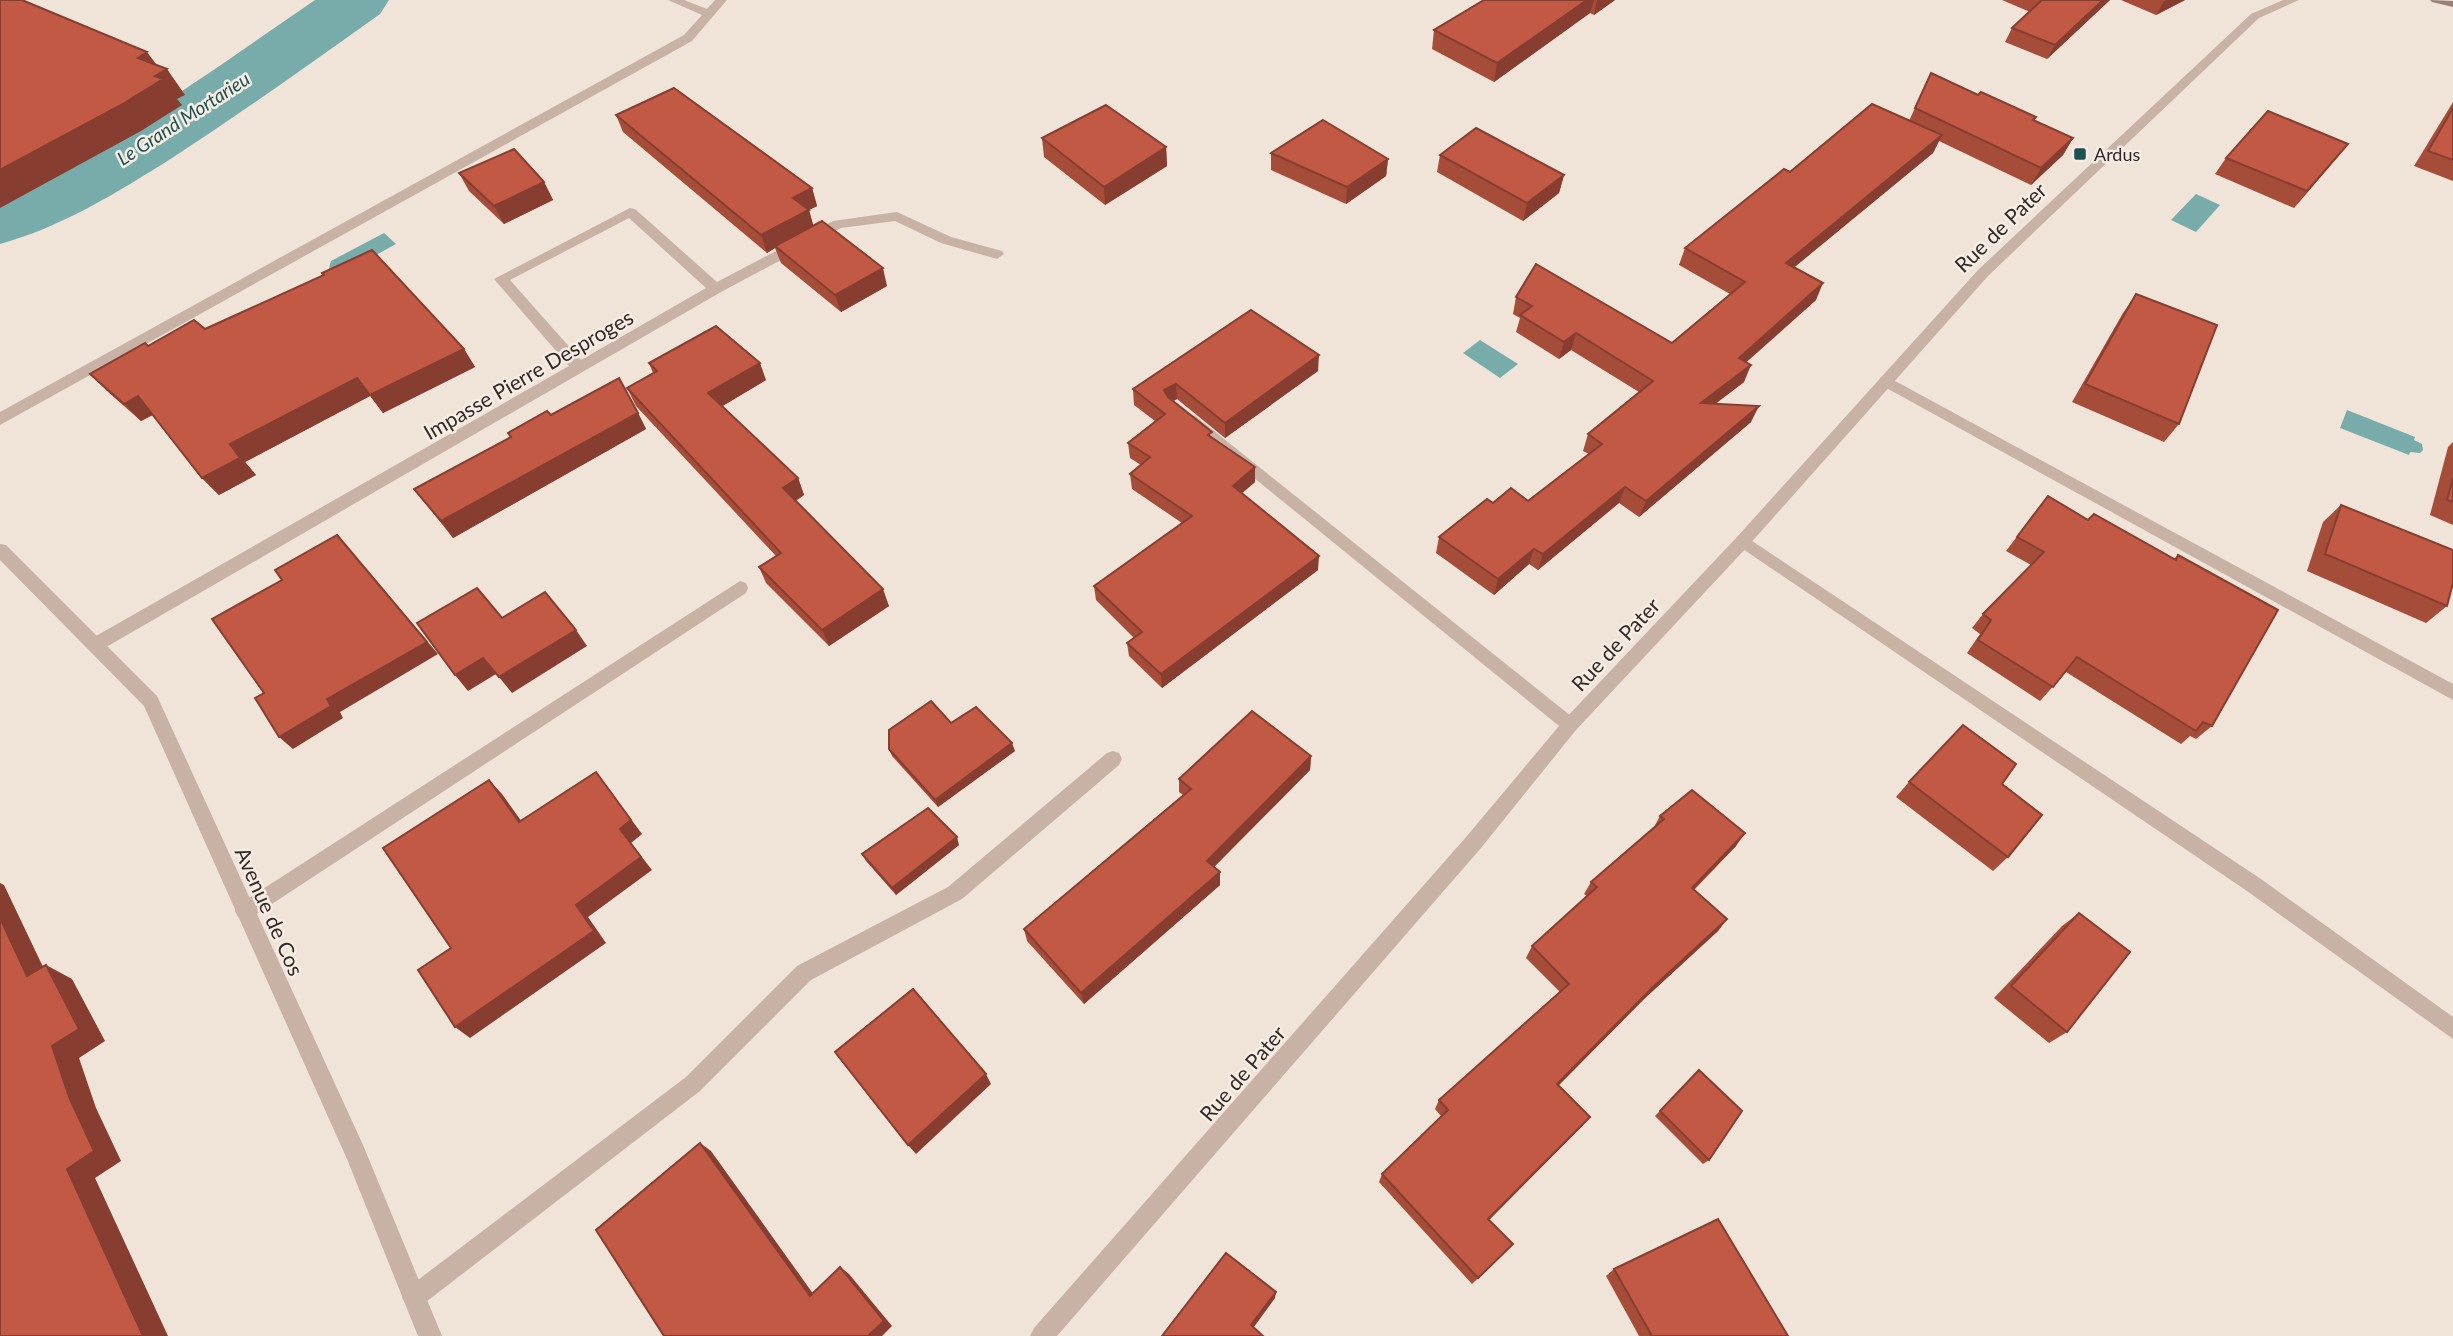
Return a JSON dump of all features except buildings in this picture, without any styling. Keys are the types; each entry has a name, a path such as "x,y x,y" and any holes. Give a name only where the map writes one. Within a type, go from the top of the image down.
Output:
{"main road":[{"path":"2436,0 2453,4"}],"street":[{"path":"674,0 709,14"},
{"path":"0,419 688,38 722,0"},
{"name":"Rue de Pater","path":"1042,1336 1474,842 1570,725 1743,541 1983,273 2255,9 2293,0"},
{"path":"580,369 501,279 630,212 716,289"},
{"name":"Impasse Pierre Desproges","path":"95,645 716,289 838,224 897,216 946,240 997,254"},
{"path":"1886,382 2453,693"},
{"path":"1186,414 1570,725"},
{"path":"1743,541 2254,885 2453,1029"},
{"name":"Avenue de Cos","path":"0,550 151,701 355,1153 430,1336"},
{"path":"245,911 740,588"},
{"path":"414,1297 692,1084 804,973 955,894 1113,759"}],"water":[{"path":"2196,194 2220,205 2196,232 2171,220"},
{"path":"384,233 396,244 345,272 328,272 331,261"},
{"path":"1480,340 1518,364 1500,378 1463,353"},
{"path":"2347,410 2415,437 2414,440 2422,444 2423,450 2420,453 2410,452 2409,455 2340,428"}],"waterway":[{"name":"Le Grand Mortarieu","path":"0,220 51,198 132,152 218,97 357,0"}],"place":[{"name":"Ardus","path":"2080,154"}]}
